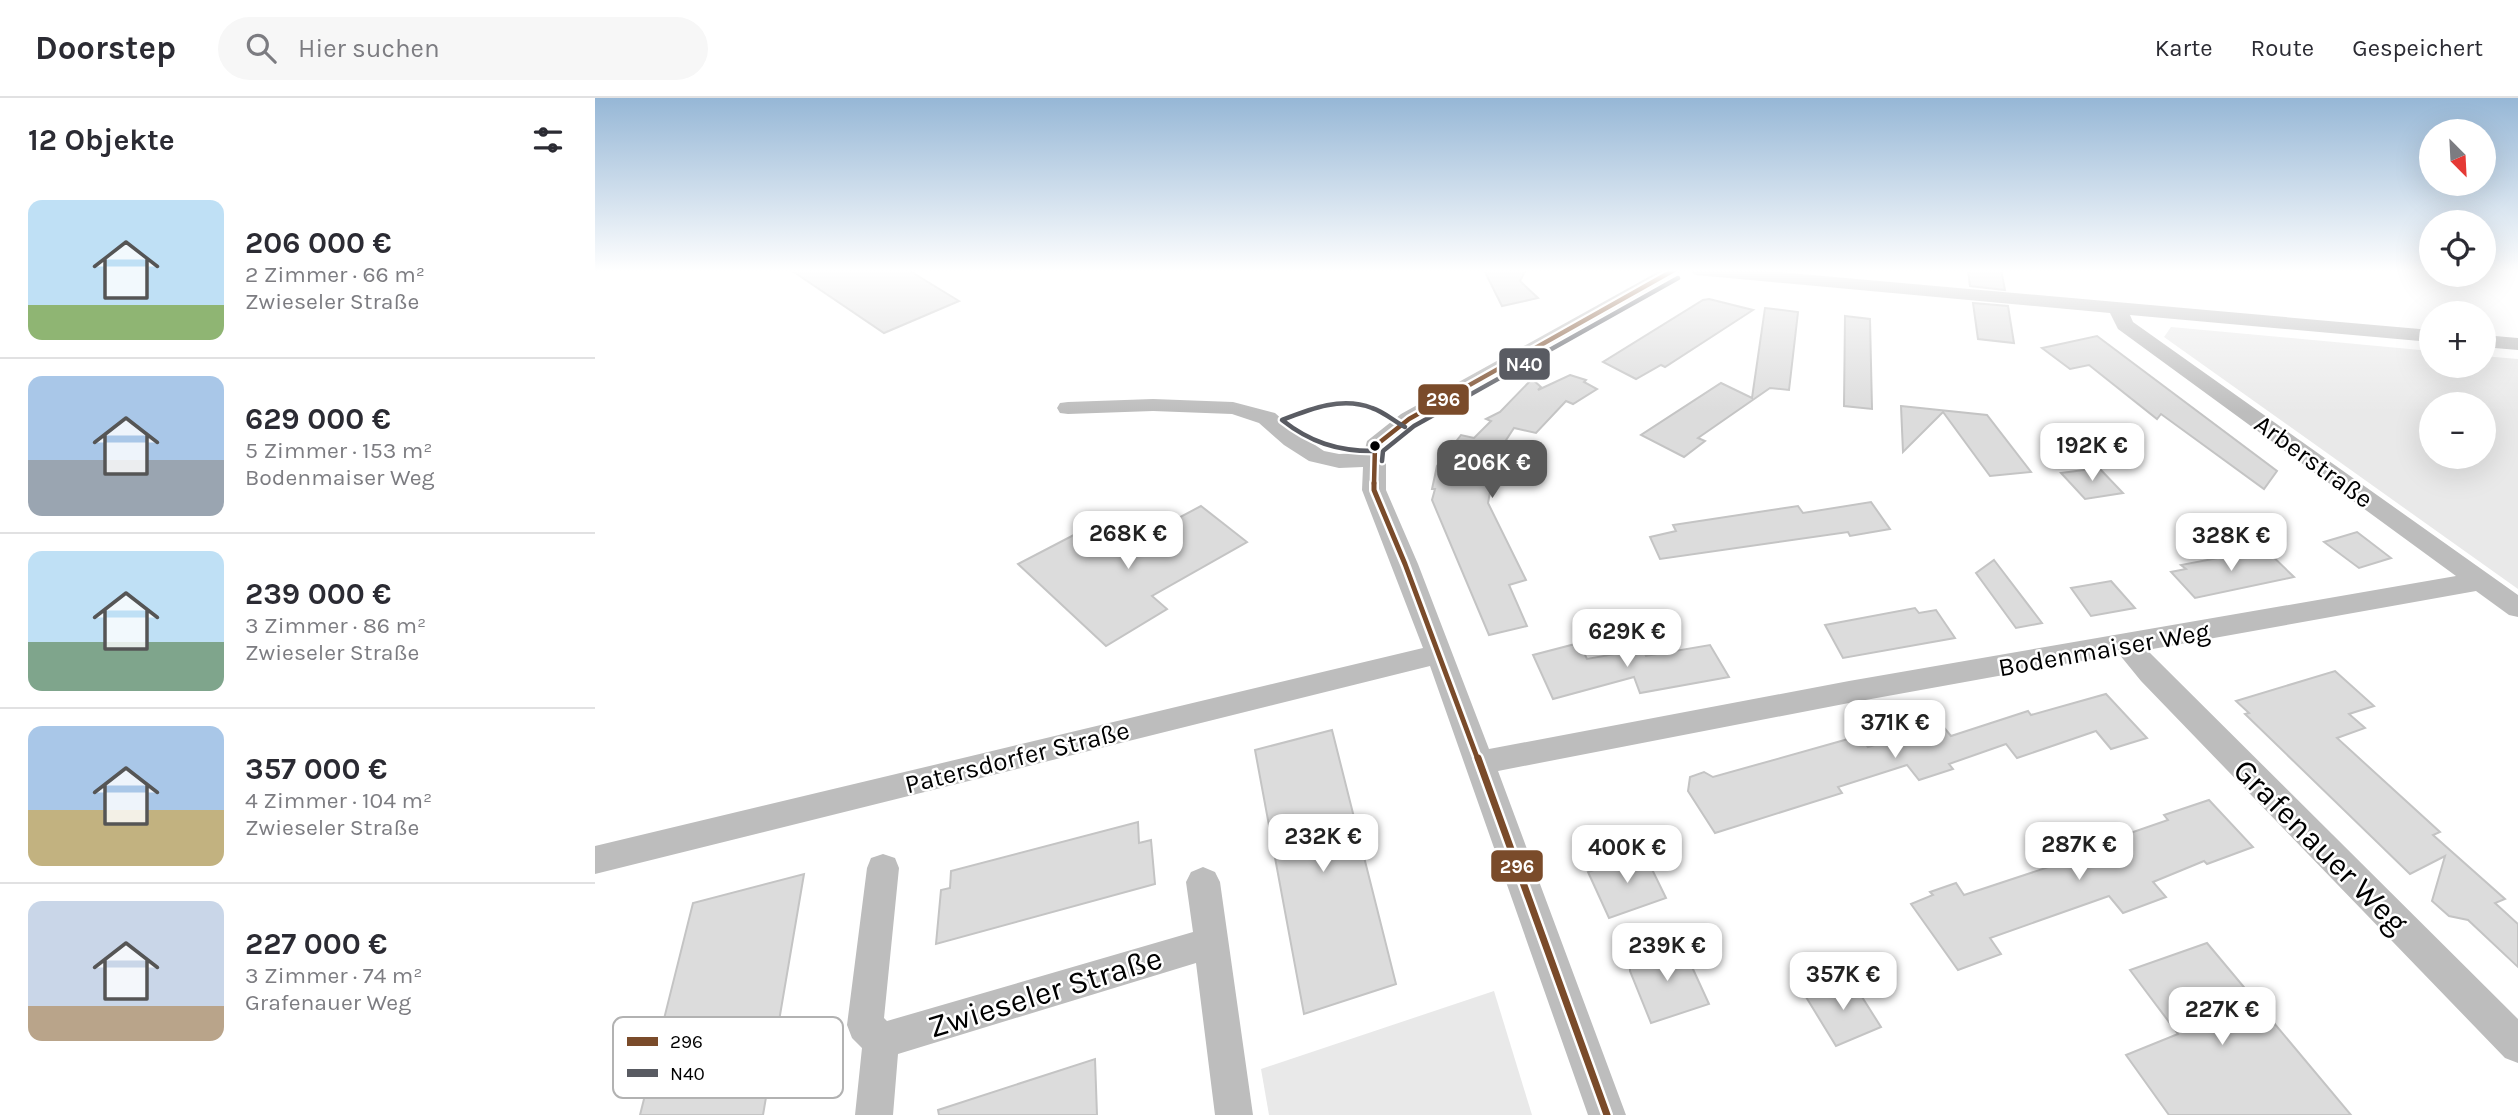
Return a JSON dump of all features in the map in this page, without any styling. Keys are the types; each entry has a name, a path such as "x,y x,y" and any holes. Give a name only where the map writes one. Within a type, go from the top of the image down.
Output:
{"street":[{"path":"1590,317 1409,419 1375,446 1373,460 1374,490 1439,654 1607,1115"},
{"name":"Arberstraße","path":"2121,317 2125,325 2518,608"},
{"path":"2223,317 2419,335"},
{"path":"2496,342 2518,344"},
{"path":"1068,408 1153,405 1233,408 1267,418 1292,440 1317,456 1339,461 1373,460"},
{"name":"Bodenmaiser Weg","path":"1480,764 1503,757 1837,695 2481,582"},
{"name":"Grafenauer Weg","path":"2127,645 2151,674 2518,1045"},
{"name":"Patersdorfer Straße","path":"595,860 1439,654"},
{"path":"874,1115 881,1041 865,1025 883,868"},
{"path":"1203,882 1234,1115"},
{"name":"Zwieseler Straße","path":"881,1041 1209,943"}],"shaded area":[{"path":"2171,327 2419,350 2419,378 2496,378 2496,357 2518,359 2518,589 2164,337"},
{"path":"1494,991 1532,1115 1269,1115 1261,1069"}],"building":[{"path":"861,317 920,317 884,333"},
{"path":"1675,317 1741,317 1665,367 1661,365 1636,379 1603,362"},
{"path":"1764,317 1797,317 1789,390 1770,388 1698,438 1705,441 1684,457 1641,435 1721,383 1752,398"},
{"path":"1845,317 1870,319 1872,409 1844,406"},
{"path":"1975,317 2010,317 2014,343 1978,339"},
{"path":"2097,336 2277,471 2264,489 2161,414 2157,419 2089,365 2070,369 2042,348"},
{"path":"1570,375 1586,380 1584,382 1597,389 1573,404 1566,401 1536,433 1514,428 1497,454 1488,503 1526,580 1509,585 1527,626 1489,635 1432,500 1437,466 1461,435 1474,438 1491,421 1486,419 1500,412 1532,379 1541,387 1538,390"},
{"path":"1901,406 1987,415 2031,472 1990,476 1943,412 1903,452"},
{"path":"2099,468 2123,493 2085,499 2061,473"},
{"path":"1871,502 1890,529 1850,536 1848,532 1660,559 1650,537 1676,531 1673,525 1798,506 1803,513"},
{"path":"1201,506 1247,542 1152,596 1167,609 1106,646 1018,564 1093,525 1122,548"},
{"path":"2357,532 2391,558 2359,568 2324,542"},
{"path":"2265,549 2294,577 2195,598 2171,572 2186,569 2181,565"},
{"path":"1994,560 2042,623 2016,628 1976,573"},
{"path":"2111,581 2135,608 2091,616 2071,588"},
{"path":"1915,608 1919,613 1936,610 1955,638 1843,658 1825,625"},
{"path":"1579,643 1587,659 1643,649 1646,656 1710,645 1729,677 1640,693 1634,677 1553,699 1533,655"},
{"path":"2335,671 2374,706 2349,714 2365,728 2337,738 2440,832 2433,835 2505,899 2495,903 2518,924 2518,967 2468,920 2449,916 2432,901 2445,856 2410,874 2245,714 2249,713 2236,701"},
{"path":"2106,694 2147,738 2111,749 2096,731 2017,758 2006,744 1949,764 1953,769 1919,780 1907,765 1838,787 1842,793 1715,833 1688,791 1690,777 1704,772 1713,777 1859,736 1868,747 1941,724 1951,736 2028,711 2031,715"},
{"path":"1332,730 1396,984 1304,1014 1255,750"},
{"path":"2209,800 2253,847 2207,864 2204,861 2153,882 2166,897 2123,913 2109,896 1990,938 2001,954 1958,970 1911,904 1933,895 1930,892 1956,883 1964,895 2088,854 2084,849 2168,820 2164,815"},
{"path":"1138,822 1139,843 1151,840 1155,884 936,944 941,890 950,888 951,871"},
{"path":"1644,853 1666,898 1609,918 1588,872"},
{"path":"804,874 780,1017 664,1017 693,903"},
{"path":"1681,943 1709,1004 1651,1023 1630,971 1630,960"},
{"path":"2207,943 2351,1115 2169,1115 2126,1055 2178,1034 2130,970"},
{"path":"1850,978 1881,1027 1836,1046 1806,997"},
{"path":"1095,1059 1097,1115 939,1115 938,1110"},
{"path":"644,1098 766,1098 763,1115 640,1115"}],"transit line":[{"name":"296","path":"1590,317 1409,419 1375,446 1374,490 1405,564 1480,764 1607,1115"},
{"name":"N40","path":"1382,461 1383,451 1414,426 1608,317"},
{"name":"N40","path":"1373,451 1347,450 1324,445 1303,436 1282,420 1314,408 1348,403 1370,407 1405,427"}]}
